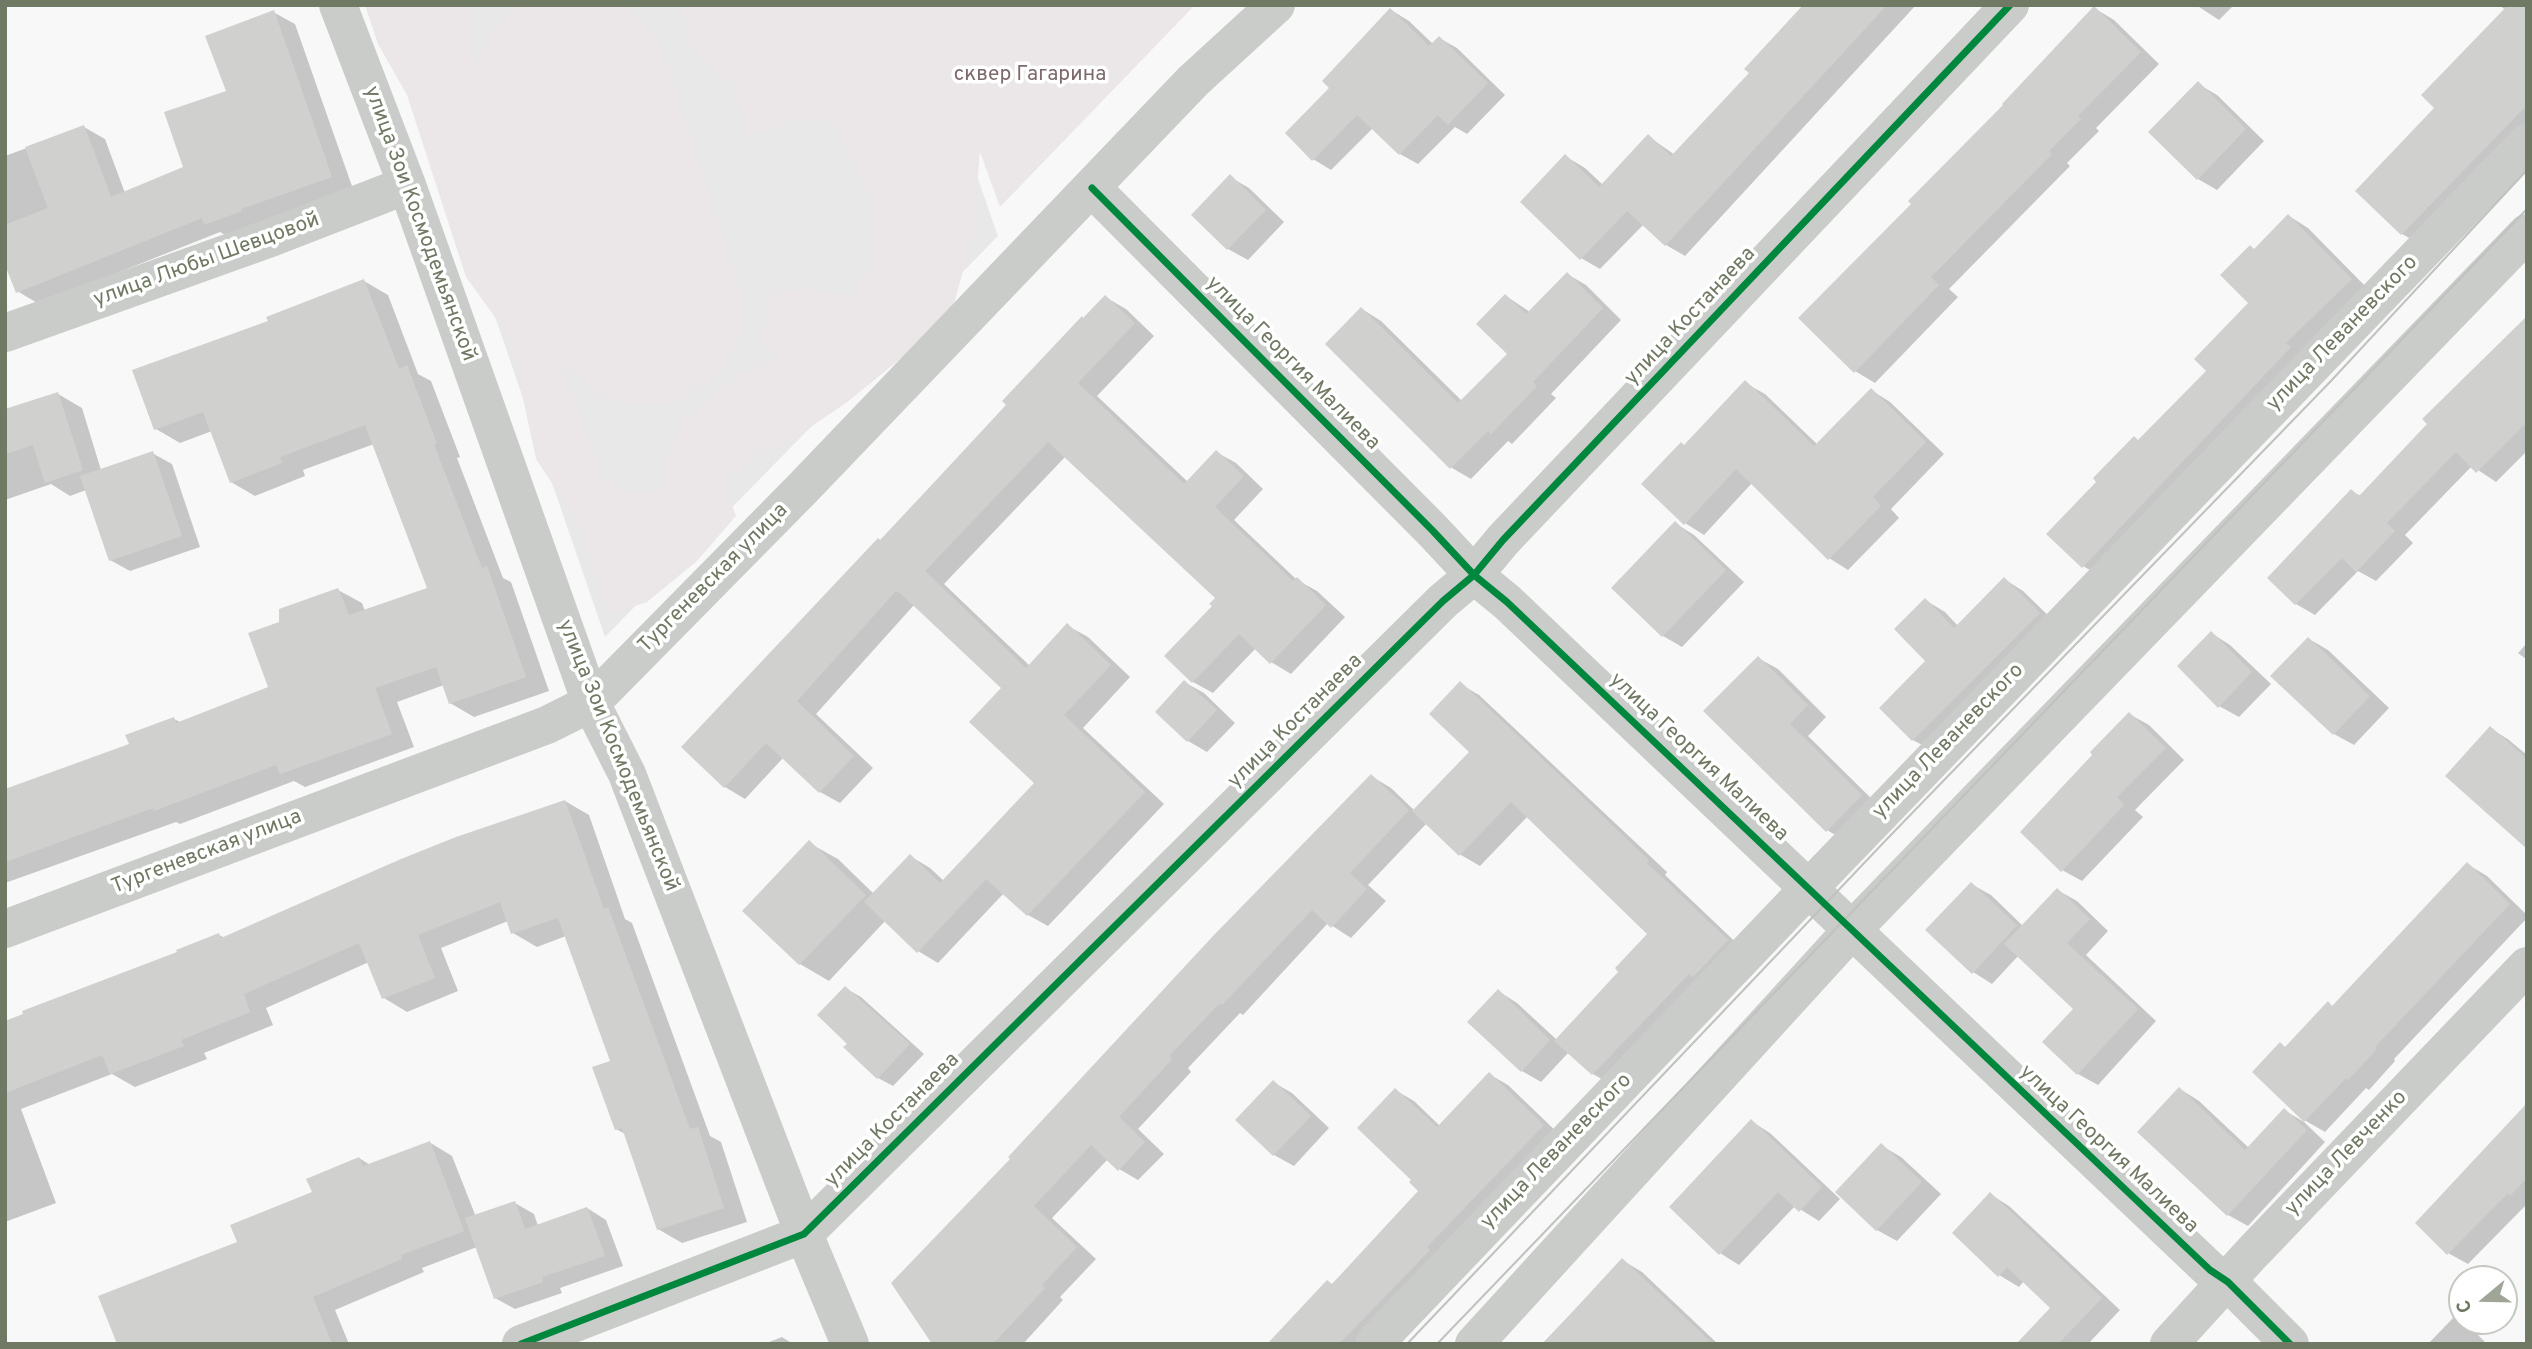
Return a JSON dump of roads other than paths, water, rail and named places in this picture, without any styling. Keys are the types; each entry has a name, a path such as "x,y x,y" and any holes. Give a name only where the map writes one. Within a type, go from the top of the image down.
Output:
{"street":[{"name":"улица Зои Космодемьянской","path":"338,5 407,185 591,704 627,774 804,1234 850,1344"},
{"name":"Тургеневская улица","path":"5,929 547,725 591,704 812,479 1193,81 1276,5"},
{"name":"улица Костанаева","path":"521,1344 804,1234 1443,601 1474,575 1513,530 2010,5"},
{"name":"улица Леваневского","path":"1374,1344 2527,143"},
{"name":"улица Любы Шевцовой","path":"5,332 286,233 407,185"},
{"name":"улица Георгия Малиева","path":"1092,188 1433,530 1474,575 1507,602 2200,1261 2228,1282 2290,1344"},
{"path":"1474,1344 1851,931 2527,233"},
{"name":"улица Левченко","path":"2169,1344 2228,1282 2252,1252 2527,966"}],"tram line":[{"path":"1407,1344 1887,839 2330,382 2527,170"},
{"path":"1437,1344 2527,209"}],"park label":[{"name":"сквер Гагарина","path":"1030,76"}]}
